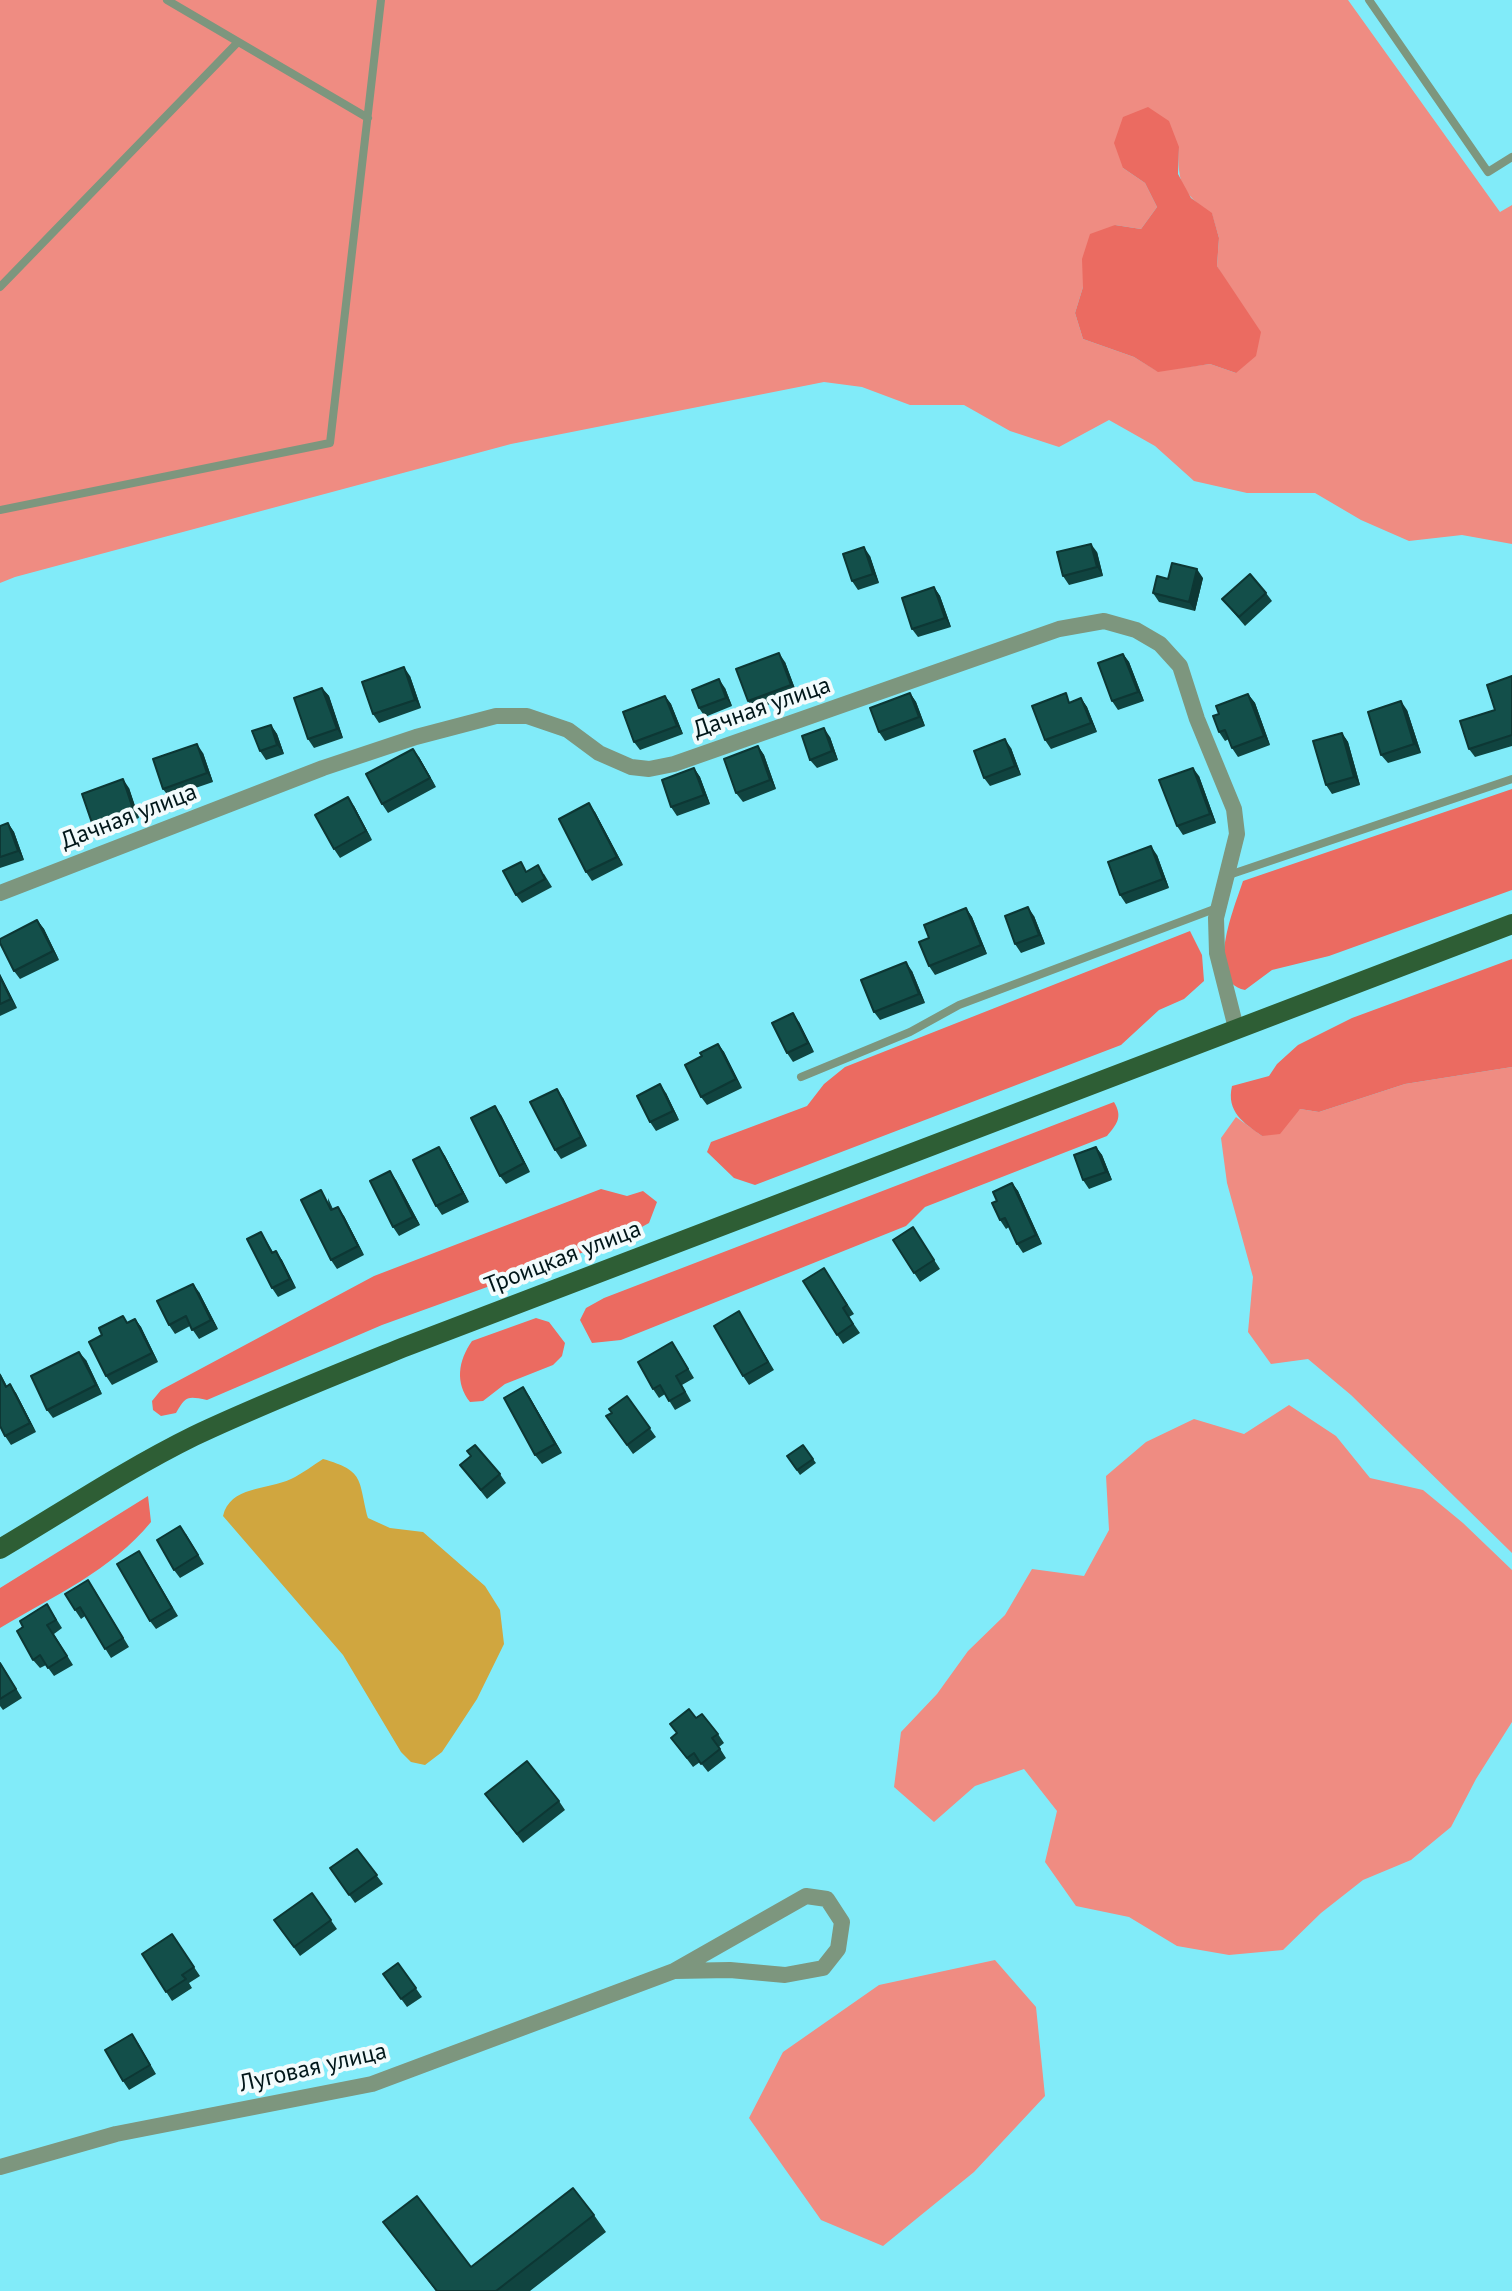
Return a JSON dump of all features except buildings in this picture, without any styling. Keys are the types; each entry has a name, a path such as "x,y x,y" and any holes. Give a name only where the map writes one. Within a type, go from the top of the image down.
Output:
{"main road":[{"name":"Троицкая улица","path":"0,1549 192,1437 283,1396 1512,924"}],"street":[{"name":"Дачная улица","path":"0,893 323,768 416,737 496,716 527,716 568,730 599,753 631,767 649,769 674,764 1059,629 1104,621 1136,630 1160,644 1180,666 1197,719 1234,809 1237,834 1218,908 1217,953 1236,1028"},
{"name":"Луговая улица","path":"0,2167 116,2134 372,2084 674,1971 806,1896 827,1899 842,1922 838,1949 823,1968 785,1975 730,1970 674,1971"}],"lane":[{"path":"167,0 368,118"},
{"path":"0,510 330,443 381,0"},
{"path":"1369,0 1488,172 1512,157"},
{"path":"0,287 238,42"},
{"path":"1225,876 1512,779"},
{"path":"801,1077 910,1032 959,1005 1218,908"}],"shaded area":[{"path":"0,0 1348,0 1500,212 1512,205 1512,544 1462,535 1409,541 1361,520 1315,493 1247,493 1194,481 1155,446 1109,420 1059,447 1010,431 964,405 910,405 862,387 824,382 511,444 0,583","holes":["1179,147 1179,170 1184,186 1194,200 1212,214 1219,238 1217,266 1230,289 1236,373 1210,364 1157,371 1134,357 1083,339 1075,313 1083,287 1115,225 1141,229 1157,207 1145,183 1123,168"]},
{"path":"1148,107 1169,121 1179,147 1178,174 1191,198 1212,213 1219,238 1217,266 1261,332 1256,356 1236,373 1210,364 1158,372 1134,357 1083,339 1075,313 1083,287 1082,259 1090,234 1115,225 1141,229 1157,207 1145,183 1123,168 1114,143 1123,117"},
{"path":"1512,789 1512,890 1329,956 1272,970 1245,990 1233,984 1226,973 1225,942 1243,881"},
{"path":"1190,931 1202,955 1204,981 1184,999 1159,1010 1121,1045 755,1185 734,1178 707,1152 711,1142 807,1106 824,1084 845,1067"},
{"path":"1512,959 1512,1067 1405,1084 1319,1112 1300,1109 1280,1134 1262,1136 1234,1110 1232,1086 1269,1076 1298,1045 1352,1018"},
{"path":"1512,1067 1512,1553 1351,1395 1308,1359 1271,1364 1248,1332 1253,1277 1227,1183 1221,1138 1236,1117 1262,1136 1300,1109 1319,1112 1405,1084"},
{"path":"1114,1102 1118,1120 1107,1136 925,1207 906,1226 621,1340 592,1343 580,1320 586,1308 604,1298"},
{"path":"601,1189 627,1196 643,1191 657,1202 649,1223 620,1239 382,1325 207,1400 188,1399 176,1413 161,1416 153,1410 152,1401 161,1390 374,1276"},
{"path":"536,1318 549,1322 565,1343 562,1356 553,1365 505,1384 483,1401 470,1402 462,1387 460,1372 472,1341"},
{"path":"1289,1405 1336,1436 1370,1478 1423,1490 1512,1570 1512,1722 1476,1779 1451,1827 1411,1860 1363,1880 1321,1913 1283,1950 1229,1955 1177,1946 1129,1917 1076,1906 1045,1862 1057,1811 1024,1769 975,1786 934,1822 894,1787 901,1732 937,1694 968,1651 1005,1615 1032,1569 1084,1576 1109,1530 1106,1476 1146,1442 1194,1419 1244,1434"},
{"path":"323,1459 337,1463 358,1478 368,1518 390,1528 423,1532 485,1586 500,1610 504,1644 477,1699 442,1752 425,1765 411,1762 401,1752 343,1655 223,1516 227,1506 241,1494 291,1479"},
{"path":"148,1496 151,1522 135,1539 100,1568 0,1628 0,1588"},
{"path":"995,1960 1036,2007 1045,2096 974,2172 883,2246 821,2220 749,2118 783,2052 879,1985"}]}
